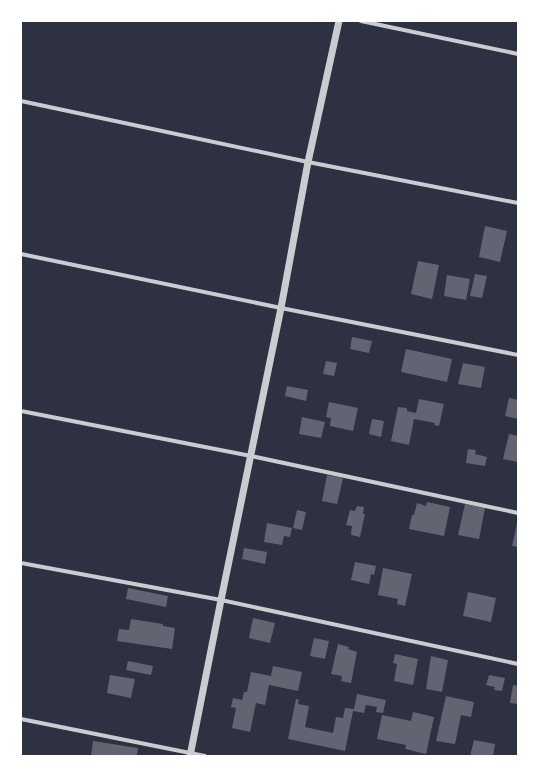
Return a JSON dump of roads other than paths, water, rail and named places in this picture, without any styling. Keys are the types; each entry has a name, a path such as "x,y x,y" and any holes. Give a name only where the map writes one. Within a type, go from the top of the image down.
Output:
{"street":[{"path":"191,755 281,308 308,162 339,21"},
{"path":"361,21 518,54"},
{"path":"21,101 308,162 518,203"},
{"path":"21,254 518,355"},
{"path":"21,411 251,456 518,513"},
{"path":"21,563 221,600 518,664"},
{"path":"21,719 191,755 205,756"}]}
